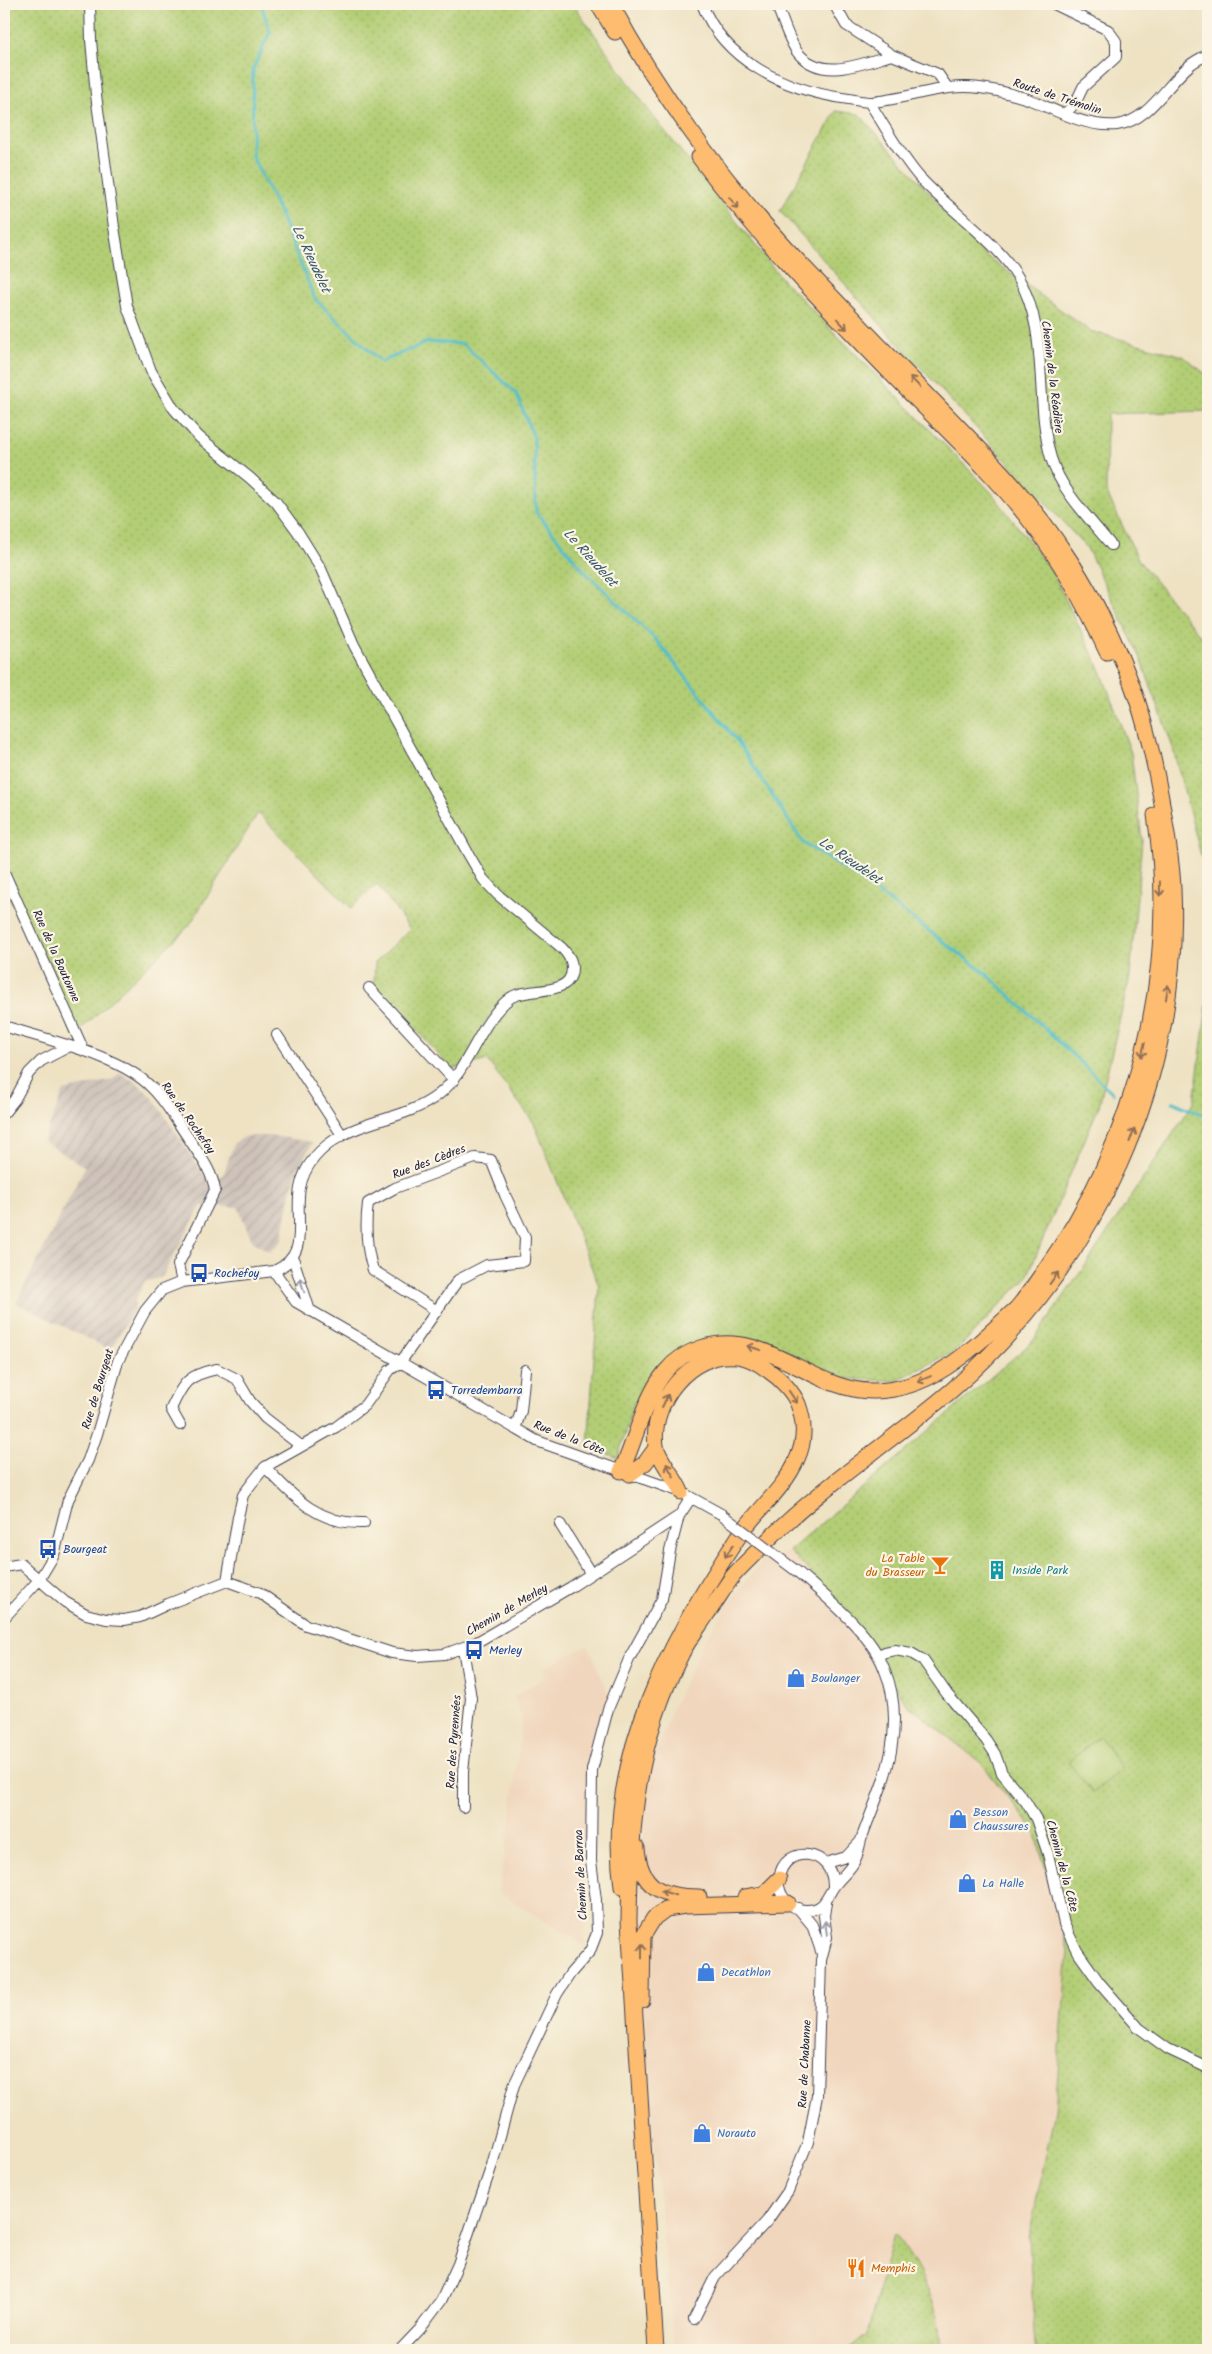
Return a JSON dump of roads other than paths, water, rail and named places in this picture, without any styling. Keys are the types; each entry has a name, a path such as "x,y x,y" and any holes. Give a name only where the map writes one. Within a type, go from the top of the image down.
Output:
{"highway":[{"path":"598,4 673,123 726,194 775,251 840,321 978,462 1032,524 1061,565 1088,612 1122,683 1147,770 1155,819 1160,869 1159,950 1154,994 1145,1042 1135,1080 1102,1172 1061,1248 1018,1307 948,1380 793,1506 761,1537 709,1598 686,1634 660,1685 644,1728 626,1810 622,1888 630,2087 647,2350"},
{"path":"611,4 633,45 663,91 705,149 782,243 1016,486 1064,550 1103,618 1127,671 1140,710 1159,788 1173,888 1170,973 1163,1022 1148,1091 1128,1147 1098,1211 1049,1285 1020,1320 956,1387 796,1512 734,1575 684,1649 664,1695 648,1743 636,1789 630,1854 628,1921 656,2350"},
{"path":"625,1472 631,1449 658,1382 667,1370 682,1357 695,1350 714,1344 742,1344 765,1351 819,1377 851,1388 881,1390 921,1381 954,1364 1018,1307"},
{"path":"622,1888 618,1862 623,1799 637,1735 662,1669 692,1609 712,1577 746,1526 790,1473 798,1458 804,1429 798,1403 779,1377 756,1362 737,1356 715,1358 697,1366 672,1386 662,1405 656,1425 656,1448 686,1495"},
{"path":"625,1472 645,1463 656,1448"},
{"path":"636,1789 640,1806 638,1862 648,1882 665,1894 687,1897 750,1897 764,1894 779,1879"},
{"path":"638,2087 642,2055 642,1936 654,1918 666,1909 685,1906 793,1906"}],"street":[{"path":"90,4 96,95 127,306 151,371 174,409 199,438 250,478 276,502 298,532 321,569 358,653 483,879 498,895 562,948 570,958 572,968 570,980 551,990 524,992 511,997 496,1012 454,1080 439,1095 424,1104 342,1135 324,1147 307,1167 300,1188 298,1244 293,1258 310,1311"},
{"name":"Route de Trémolin","path":"702,4 709,22 732,50 760,70 806,89 829,96 869,102 895,100 948,87 980,88 1026,98 1095,125 1119,125 1143,114 1189,65 1208,54"},
{"path":"776,4 798,52 814,65 834,70 892,54"},
{"path":"834,4 846,25 892,54 938,74 948,87"},
{"path":"1054,4 1108,30 1116,42 1116,57 1083,87 1076,102 1065,114"},
{"name":"Chemin de la Réadière","path":"869,102 920,178 947,206 987,240 1018,277 1031,309 1041,364 1044,421 1051,459 1070,494 1111,544"},
{"name":"Rue de la Boutonne","path":"4,872 84,1051"},
{"path":"369,988 454,1080"},
{"name":"Rue de Rochefoy","path":"4,1026 84,1051 126,1068 151,1086 198,1153 214,1179 215,1190 178,1265 182,1282"},
{"path":"278,1034 342,1135"},
{"path":"4,1113 16,1099 28,1073 41,1061 68,1047"},
{"name":"Rue des Cèdres","path":"265,1467 336,1427 365,1405 390,1370 400,1363 437,1311 458,1280 487,1265 524,1261 525,1237 491,1160 475,1158 395,1188 368,1203 365,1226 368,1255 373,1270 437,1311"},
{"name":"Rue de Bourgeat","path":"4,1618 39,1580 54,1555 68,1500 88,1460 118,1361 127,1341 145,1311 162,1290 182,1282 274,1271 285,1266 293,1258"},
{"name":"Rue de la Côte","path":"274,1271 296,1302 537,1441 686,1495 721,1514 799,1573 836,1605 878,1656 889,1685 894,1725 887,1768 853,1864 833,1887"},
{"path":"180,1425 171,1409 180,1388 197,1373 217,1369 237,1379 250,1401 264,1418 301,1446"},
{"path":"515,1429 521,1411 525,1370"},
{"path":"4,1568 21,1564 65,1602 86,1614 106,1619 124,1620 140,1617 227,1581 243,1495 265,1467 295,1498 330,1520 346,1524 364,1523"},
{"name":"Chemin de Merley","path":"227,1581 260,1593 306,1625 392,1653 446,1654 486,1637 592,1574 680,1516 686,1495"},
{"name":"Chemin de Barroa","path":"400,2350 441,2301 458,2264 492,2165 514,2085 557,1994 570,1974 590,1951 597,1932 596,1900 591,1861 592,1770 608,1709 630,1657 662,1599 680,1516"},
{"path":"560,1524 592,1574"},
{"name":"Rue des Pyrennées","path":"463,1648 471,1698 463,1772 463,1807"},
{"name":"Chemin de la Côte","path":"878,1656 895,1650 911,1653 923,1660 946,1694 986,1740 995,1754 1002,1773 1026,1802 1036,1819 1048,1854 1064,1924 1077,1951 1099,1982 1139,2028 1168,2049 1208,2068"},
{"path":"826,1863 846,1857 860,1842"},
{"path":"800,1855 816,1856 826,1863 831,1870 833,1887 826,1902 812,1909 793,1906 779,1888 779,1879 785,1865 800,1855"},
{"name":"Rue de Chabanne","path":"694,2319 715,2276 771,2216 788,2192 802,2161 814,2120 817,2096 822,1954 827,1937 824,1916 826,1902"},
{"name":"Rue de Chabanne","path":"793,1906 812,1925 822,1954"}],"waterway":[{"name":"Le Rieudelet","path":"261,4 270,32 253,69 252,156 279,211 315,299 381,362 428,342 463,344 516,393 534,438 536,512 584,571 656,640 738,742 803,843 854,875 988,975 1113,1093"},
{"name":"Le Rieudelet","path":"1173,1102 1208,1117"}],"place":[{"name":"Rochefoy","path":"199,1273"},
{"name":"Torredembarra","path":"436,1390"},
{"name":"Bourgeat","path":"48,1549"},
{"name":"La Table du Brasseur","path":"940,1565"},
{"name":"Inside Park","path":"997,1570"},
{"name":"Merley","path":"474,1650"},
{"name":"Boulanger","path":"796,1678"},
{"name":"Besson Chaussures","path":"958,1819"},
{"name":"La Halle","path":"967,1883"},
{"name":"Decathlon","path":"706,1972"},
{"name":"Norauto","path":"702,2133"},
{"name":"Memphis","path":"856,2268"}]}
